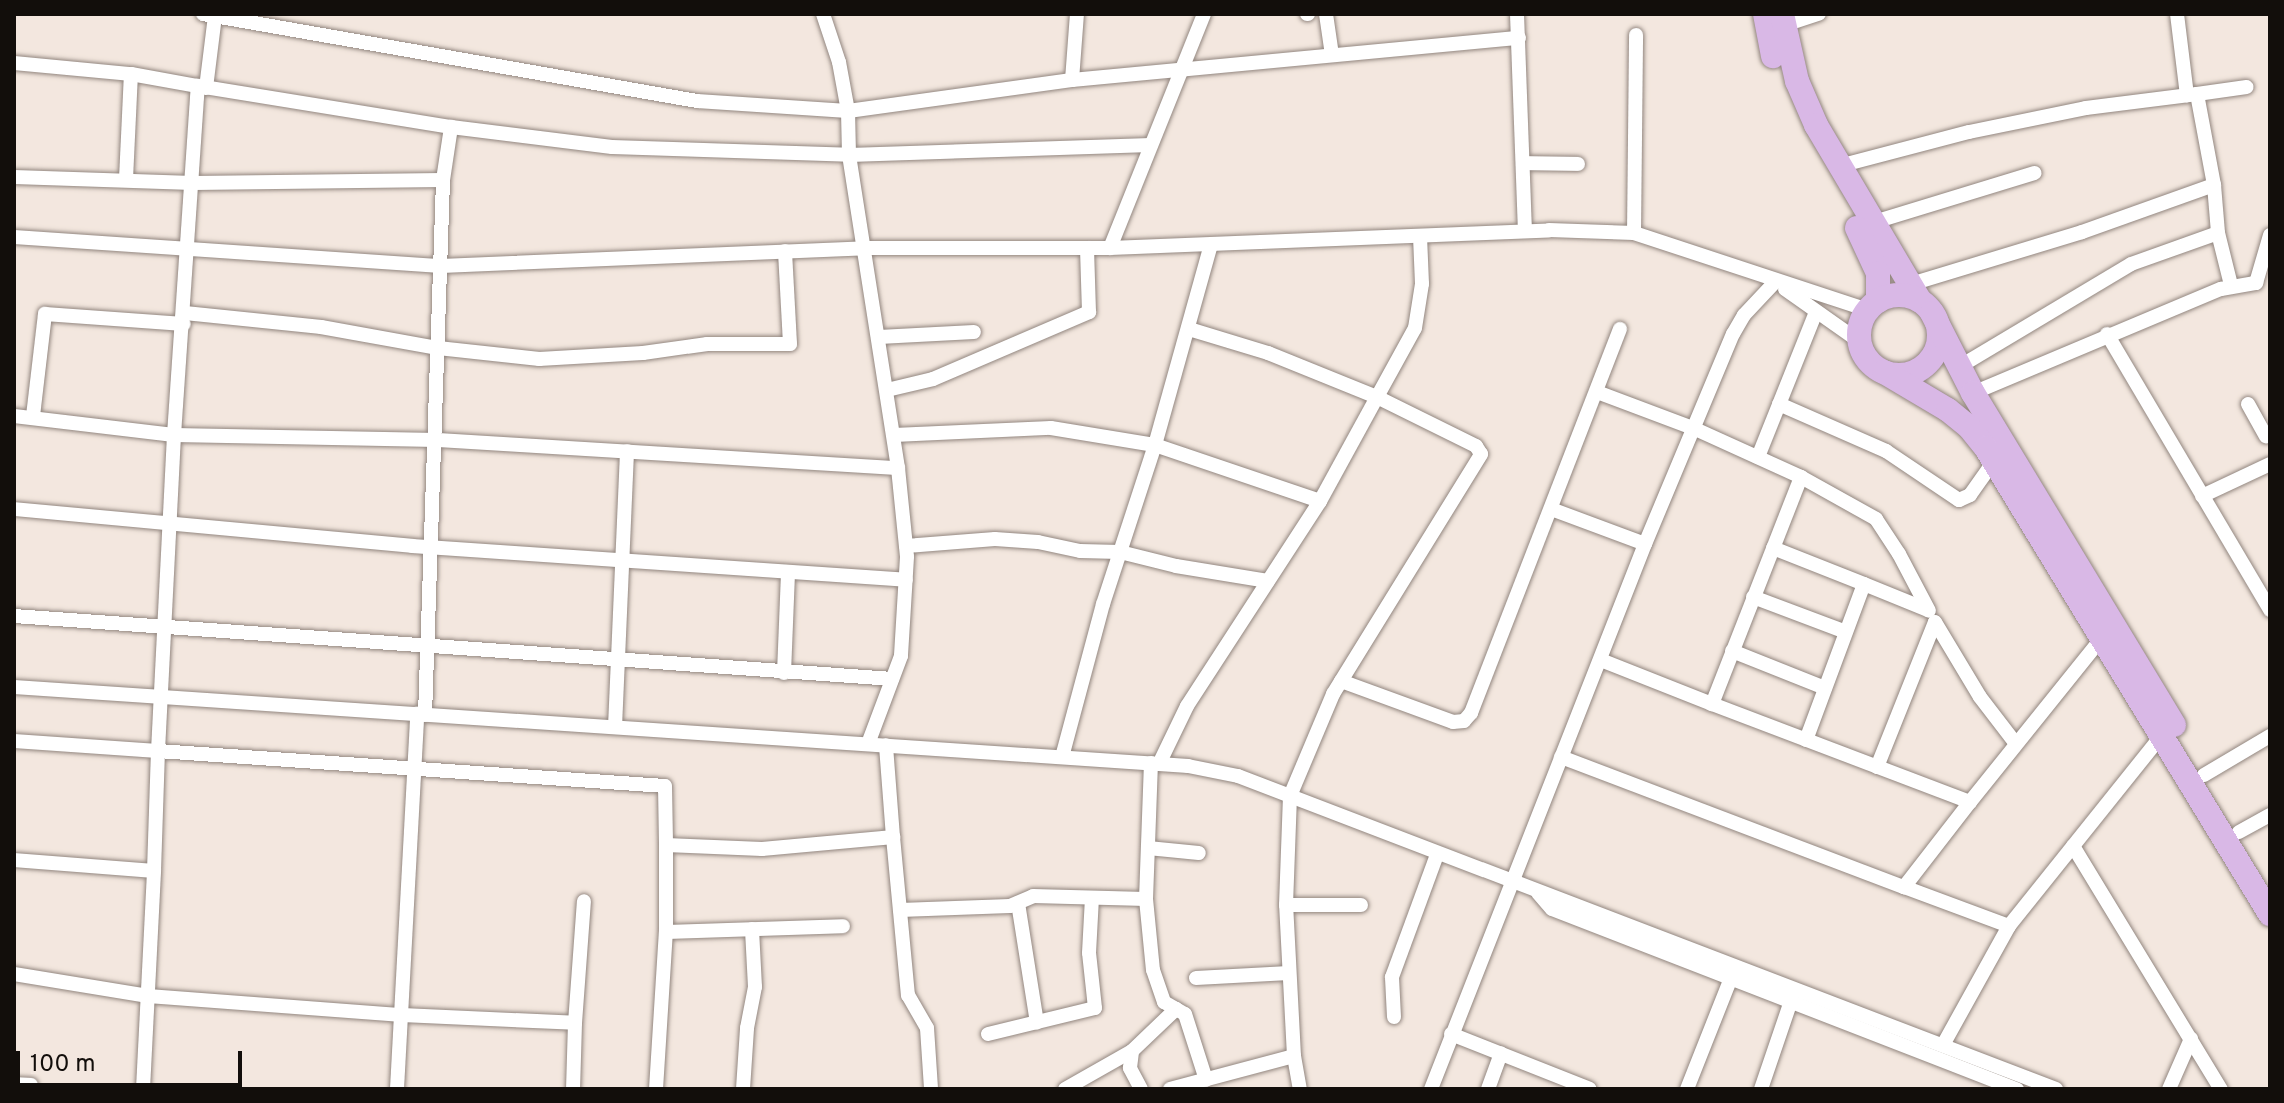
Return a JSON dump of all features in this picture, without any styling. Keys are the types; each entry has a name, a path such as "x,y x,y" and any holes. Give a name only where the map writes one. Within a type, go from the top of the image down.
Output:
{"main road":[{"path":"1782,20 1797,81 1839,166 1871,223 1921,299 2108,632 2161,736 2270,914"},
{"path":"1782,20 1787,99 1871,252 1878,273 1873,305 1859,330 1860,342 1873,365 1969,427 2204,775 2270,882"},
{"path":"1873,305 1899,295 1921,299"},
{"path":"1884,372 1909,374 1930,360 1939,337 1921,299"}],"street":[{"path":"823,14 839,62 848,111 849,155 894,435 906,546 901,656 868,744"},
{"path":"1072,80 1077,14"},
{"path":"1110,248 1204,14"},
{"path":"1326,14 1332,55"},
{"path":"1517,14 1525,231"},
{"path":"1782,20 1819,14"},
{"path":"2177,14 2214,185 2218,233 2231,285"},
{"path":"143,1089 174,435 202,87 218,16 697,101 848,111 1182,68 1519,38"},
{"path":"1634,233 1636,35"},
{"path":"14,63 131,74 451,127 612,147 849,155 1151,145"},
{"path":"126,179 131,74"},
{"path":"1839,166 1969,132 2086,108 2247,87"},
{"path":"397,1089 413,768 428,646 443,180 451,127"},
{"path":"1523,163 1578,164"},
{"path":"1871,223 2035,173"},
{"path":"14,177 193,183 443,180"},
{"path":"1921,299 2082,232 2214,185"},
{"path":"14,237 189,246 441,266 866,248 1110,248 1525,231 1634,233 1775,282 1873,305"},
{"path":"1959,367 2131,264 2218,233"},
{"path":"1973,393 2107,334 2231,285 2263,286 2270,235"},
{"path":"1206,1080 1185,1014 1164,1002 1153,970 1146,899 1155,764 1187,706 1320,501 1415,328 1422,284 1420,237"},
{"path":"1062,757 1211,245"},
{"path":"887,390 933,379 1089,312 1087,248"},
{"path":"33,416 45,314 184,318 321,327 438,348 539,359 643,353 707,344 790,344 785,251"},
{"path":"1775,282 1860,342"},
{"path":"1431,1089 1645,544 1733,334 1744,315 1775,282"},
{"path":"1758,457 1816,312"},
{"path":"1189,329 1268,353 1377,397 1476,446 1481,454 1341,681 1290,796 1286,905 1294,1056 1300,1089"},
{"path":"1341,681 1453,722 1464,721 1471,713 1620,329"},
{"path":"879,337 974,332"},
{"path":"2107,334 2270,610"},
{"path":"1597,392 1693,428 1758,457 1876,519 1980,697 2016,744"},
{"path":"1779,404 1886,451 1959,500 1970,495 1994,461"},
{"path":"2248,404 2269,439"},
{"path":"14,416 174,435 437,440 898,468"},
{"path":"894,435 1051,428 1155,445 1320,501"},
{"path":"615,727 627,451"},
{"path":"2202,496 2270,464"},
{"path":"1712,704 1801,477"},
{"path":"14,509 433,547 906,580"},
{"path":"1551,509 1645,544"},
{"path":"906,546 995,539 1120,552 1176,566 1268,581"},
{"path":"1773,548 1864,584 1931,616"},
{"path":"784,673 788,572"},
{"path":"1806,740 1864,584"},
{"path":"1753,597 1846,632"},
{"path":"14,616 892,679"},
{"path":"1877,767 1931,616"},
{"path":"1904,887 2108,632"},
{"path":"1732,651 1825,688"},
{"path":"1601,660 1970,802"},
{"path":"14,687 1062,757 1155,764 1238,776 1437,855 1538,893 1557,897 1733,972 1791,1001 2017,1089"},
{"path":"1943,1045 2009,926 2161,736"},
{"path":"2204,775 2270,736"},
{"path":"14,741 665,786 666,932 656,1089"},
{"path":"886,745 908,995 927,1028 931,1089"},
{"path":"1561,757 2009,926"},
{"path":"2239,832 2270,815"},
{"path":"666,845 762,849 893,837"},
{"path":"2073,846 2221,1089"},
{"path":"1148,848 1199,853"},
{"path":"1394,1017 1392,977 1437,855"},
{"path":"14,860 154,871"},
{"path":"900,910 1010,906 1033,896 1146,899"},
{"path":"988,1034 1095,1008 1089,953 1092,898"},
{"path":"573,1089 584,901"},
{"path":"1018,903 1037,1023"},
{"path":"1286,905 1361,905"},
{"path":"666,932 843,926"},
{"path":"743,1089 747,1028 755,987 752,929"},
{"path":"1733,972 1943,1045 2056,1089"},
{"path":"1687,1089 1733,972"},
{"path":"1196,978 1289,973"},
{"path":"14,974 148,996 402,1015 575,1023"},
{"path":"1761,1089 1791,1001"},
{"path":"1065,1089 1132,1051 1176,1009"},
{"path":"1451,1034 1501,1053 1560,1084 1590,1089"},
{"path":"2169,1089 2191,1039"},
{"path":"1132,1051 1130,1068 1141,1089"},
{"path":"1488,1089 1501,1053"},
{"path":"1170,1089 1206,1080 1235,1082 1294,1056"},
{"path":"14,1084 31,1085"}]}
